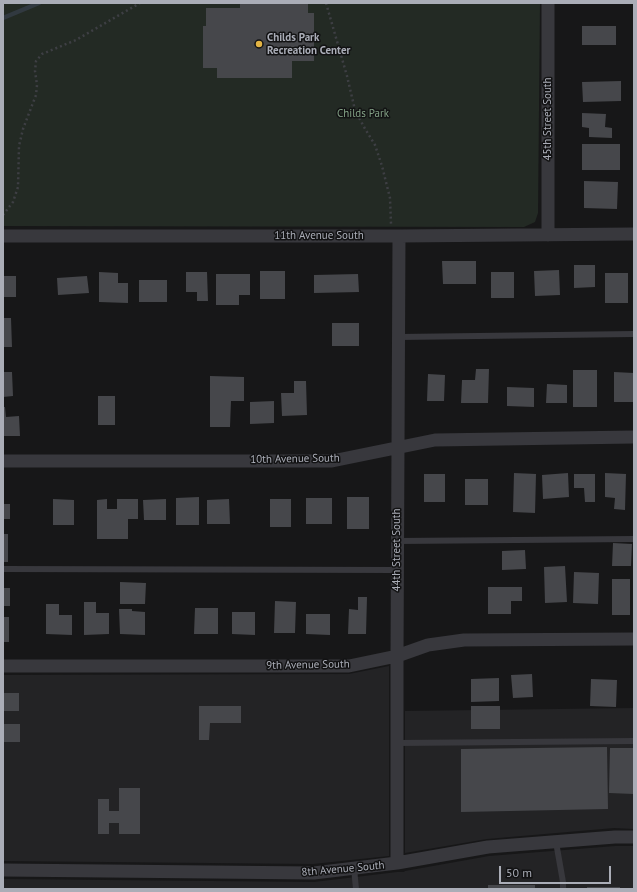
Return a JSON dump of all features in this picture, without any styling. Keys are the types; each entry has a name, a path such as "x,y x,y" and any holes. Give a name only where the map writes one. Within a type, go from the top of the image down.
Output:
{"street":[{"name":"45th Street South","path":"548,3 548,235"},
{"name":"11th Avenue South","path":"3,236 396,236 634,234"},
{"name":"44th Street South","path":"396,236 399,337 397,863"},
{"name":"10th Avenue South","path":"3,461 332,461 434,440 634,437"},
{"name":"9th Avenue South","path":"3,666 349,666 397,656 428,644 464,640 634,639"},
{"name":"8th Avenue South","path":"3,870 314,873 397,863 488,847 615,837 634,837"}],"lane":[{"path":"399,337 634,334"},
{"path":"398,541 634,539"},
{"path":"3,569 397,570"},
{"path":"397,743 634,740"},
{"path":"556,842 563,889"},
{"path":"354,868 356,889"}],"path":[{"path":"3,214 13,202 18,187 19,146 23,129 36,95 36,61 42,54 76,40 140,3"},
{"path":"326,3 355,110 375,144 382,166 390,198 396,236"}],"shaded area":[{"path":"389,666 389,856 313,864 3,861 3,675 349,674"},
{"path":"634,708 634,829 614,828 487,839 405,853 405,711"},
{"path":"615,846 634,846 634,889 3,889 3,879 314,882 404,872 489,856"}],"green space":[{"name":"Childs Park","path":"3,3 540,3 538,213 535,222 524,227 3,226"}],"building":[{"name":"Childs Park Recreation Center","path":"240,3 308,3 308,13 314,13 314,61 292,61 292,78 217,78 217,68 203,68 203,26 206,26 206,8 240,8"},
{"path":"582,26 616,26 616,45 582,45"},
{"path":"621,81 621,101 583,102 582,82"},
{"path":"582,113 606,114 605,127 612,128 612,138 589,137 589,128 582,127"},
{"path":"582,144 620,144 620,170 582,170"},
{"path":"584,181 618,182 617,209 584,208"},
{"path":"442,261 476,261 476,284 443,284"},
{"path":"574,265 595,265 595,287 574,288"},
{"path":"559,270 560,295 535,296 534,271"},
{"path":"260,271 285,271 285,299 260,299"},
{"path":"99,272 118,273 118,283 128,283 128,303 99,302"},
{"path":"186,272 207,272 208,301 197,301 197,292 186,292"},
{"path":"491,272 514,272 514,298 491,298"},
{"path":"605,273 628,273 628,303 605,303"},
{"path":"216,274 250,274 250,295 239,295 239,305 216,305"},
{"path":"358,274 359,292 314,293 314,275"},
{"path":"3,276 16,276 16,297 3,297"},
{"path":"87,276 89,293 58,295 57,278"},
{"path":"139,280 167,280 167,302 139,302"},
{"path":"3,318 11,318 12,347 3,347"},
{"path":"332,323 359,323 359,346 332,346"},
{"path":"476,369 489,369 488,403 461,403 462,380 475,380"},
{"path":"573,370 597,370 597,407 573,407"},
{"path":"3,372 12,372 13,396 3,397"},
{"path":"614,372 634,373 634,402 614,402"},
{"path":"428,374 445,375 444,401 427,401"},
{"path":"210,376 244,377 244,401 231,401 230,427 210,427"},
{"path":"294,381 306,381 307,415 282,416 281,393 294,393"},
{"path":"547,384 567,385 567,403 546,403"},
{"path":"507,387 534,388 534,407 507,406"},
{"path":"98,396 115,396 115,425 98,425"},
{"path":"274,401 274,423 250,424 250,402"},
{"path":"3,407 5,407 6,417 19,416 20,436 3,436"},
{"path":"514,473 536,474 535,513 513,512"},
{"path":"568,473 569,497 543,499 542,475"},
{"path":"605,473 626,474 625,510 614,509 615,498 605,497"},
{"path":"424,474 445,474 445,502 424,502"},
{"path":"574,474 595,474 595,502 585,502 584,488 574,488"},
{"path":"465,479 488,479 488,505 465,505"},
{"path":"199,497 199,525 176,525 176,498"},
{"path":"347,497 369,497 369,529 347,529"},
{"path":"306,498 332,498 332,524 306,524"},
{"path":"53,499 74,500 74,525 53,525"},
{"path":"107,499 107,509 117,509 117,499 138,499 138,519 128,519 128,539 97,539 97,500"},
{"path":"166,499 166,520 144,520 143,500"},
{"path":"229,499 230,524 207,524 207,500"},
{"path":"270,499 291,499 291,527 270,527"},
{"path":"3,504 10,504 10,519 3,519"},
{"path":"3,534 8,534 8,562 3,562"},
{"path":"613,543 632,544 631,566 612,566"},
{"path":"525,550 526,569 502,570 502,551"},
{"path":"565,566 567,602 545,603 544,567"},
{"path":"574,572 599,573 598,604 573,603"},
{"path":"612,579 630,579 630,615 612,615"},
{"path":"120,582 146,583 145,604 120,604"},
{"path":"488,587 522,587 522,601 511,601 511,614 488,614"},
{"path":"3,588 10,588 10,606 3,606"},
{"path":"358,597 367,597 366,634 348,634 349,609 358,610"},
{"path":"275,601 296,602 295,633 274,633"},
{"path":"84,602 96,602 96,613 109,613 109,634 84,635"},
{"path":"46,604 59,604 59,615 72,615 72,635 46,634"},
{"path":"195,608 218,608 218,634 194,634"},
{"path":"119,609 132,609 132,611 145,612 145,635 120,634"},
{"path":"232,612 255,612 255,635 232,634"},
{"path":"306,614 330,614 330,635 306,634"},
{"path":"3,617 9,617 9,642 3,642"},
{"path":"532,674 533,697 513,698 511,675"},
{"path":"499,678 499,701 471,702 471,679"},
{"path":"591,679 617,680 616,707 590,706"},
{"path":"3,693 19,693 19,711 3,711"},
{"path":"199,706 241,706 241,723 210,723 209,740 199,740"},
{"path":"471,706 500,706 500,729 471,729"},
{"path":"3,724 20,724 20,742 3,742"},
{"path":"607,747 608,809 461,812 461,749"},
{"path":"610,748 634,748 634,794 609,793"},
{"path":"119,788 140,788 140,834 119,834 119,823 109,823 109,834 98,834 98,799 109,799 109,811 119,811"},
{"path":"488,885 535,885 535,889 488,889"},
{"path":"587,887 620,887 620,889 587,889"}],"waterway":[{"path":"3,18 39,3"}],"place":[{"name":"Childs Park Recreation Center","path":"259,44"}]}
